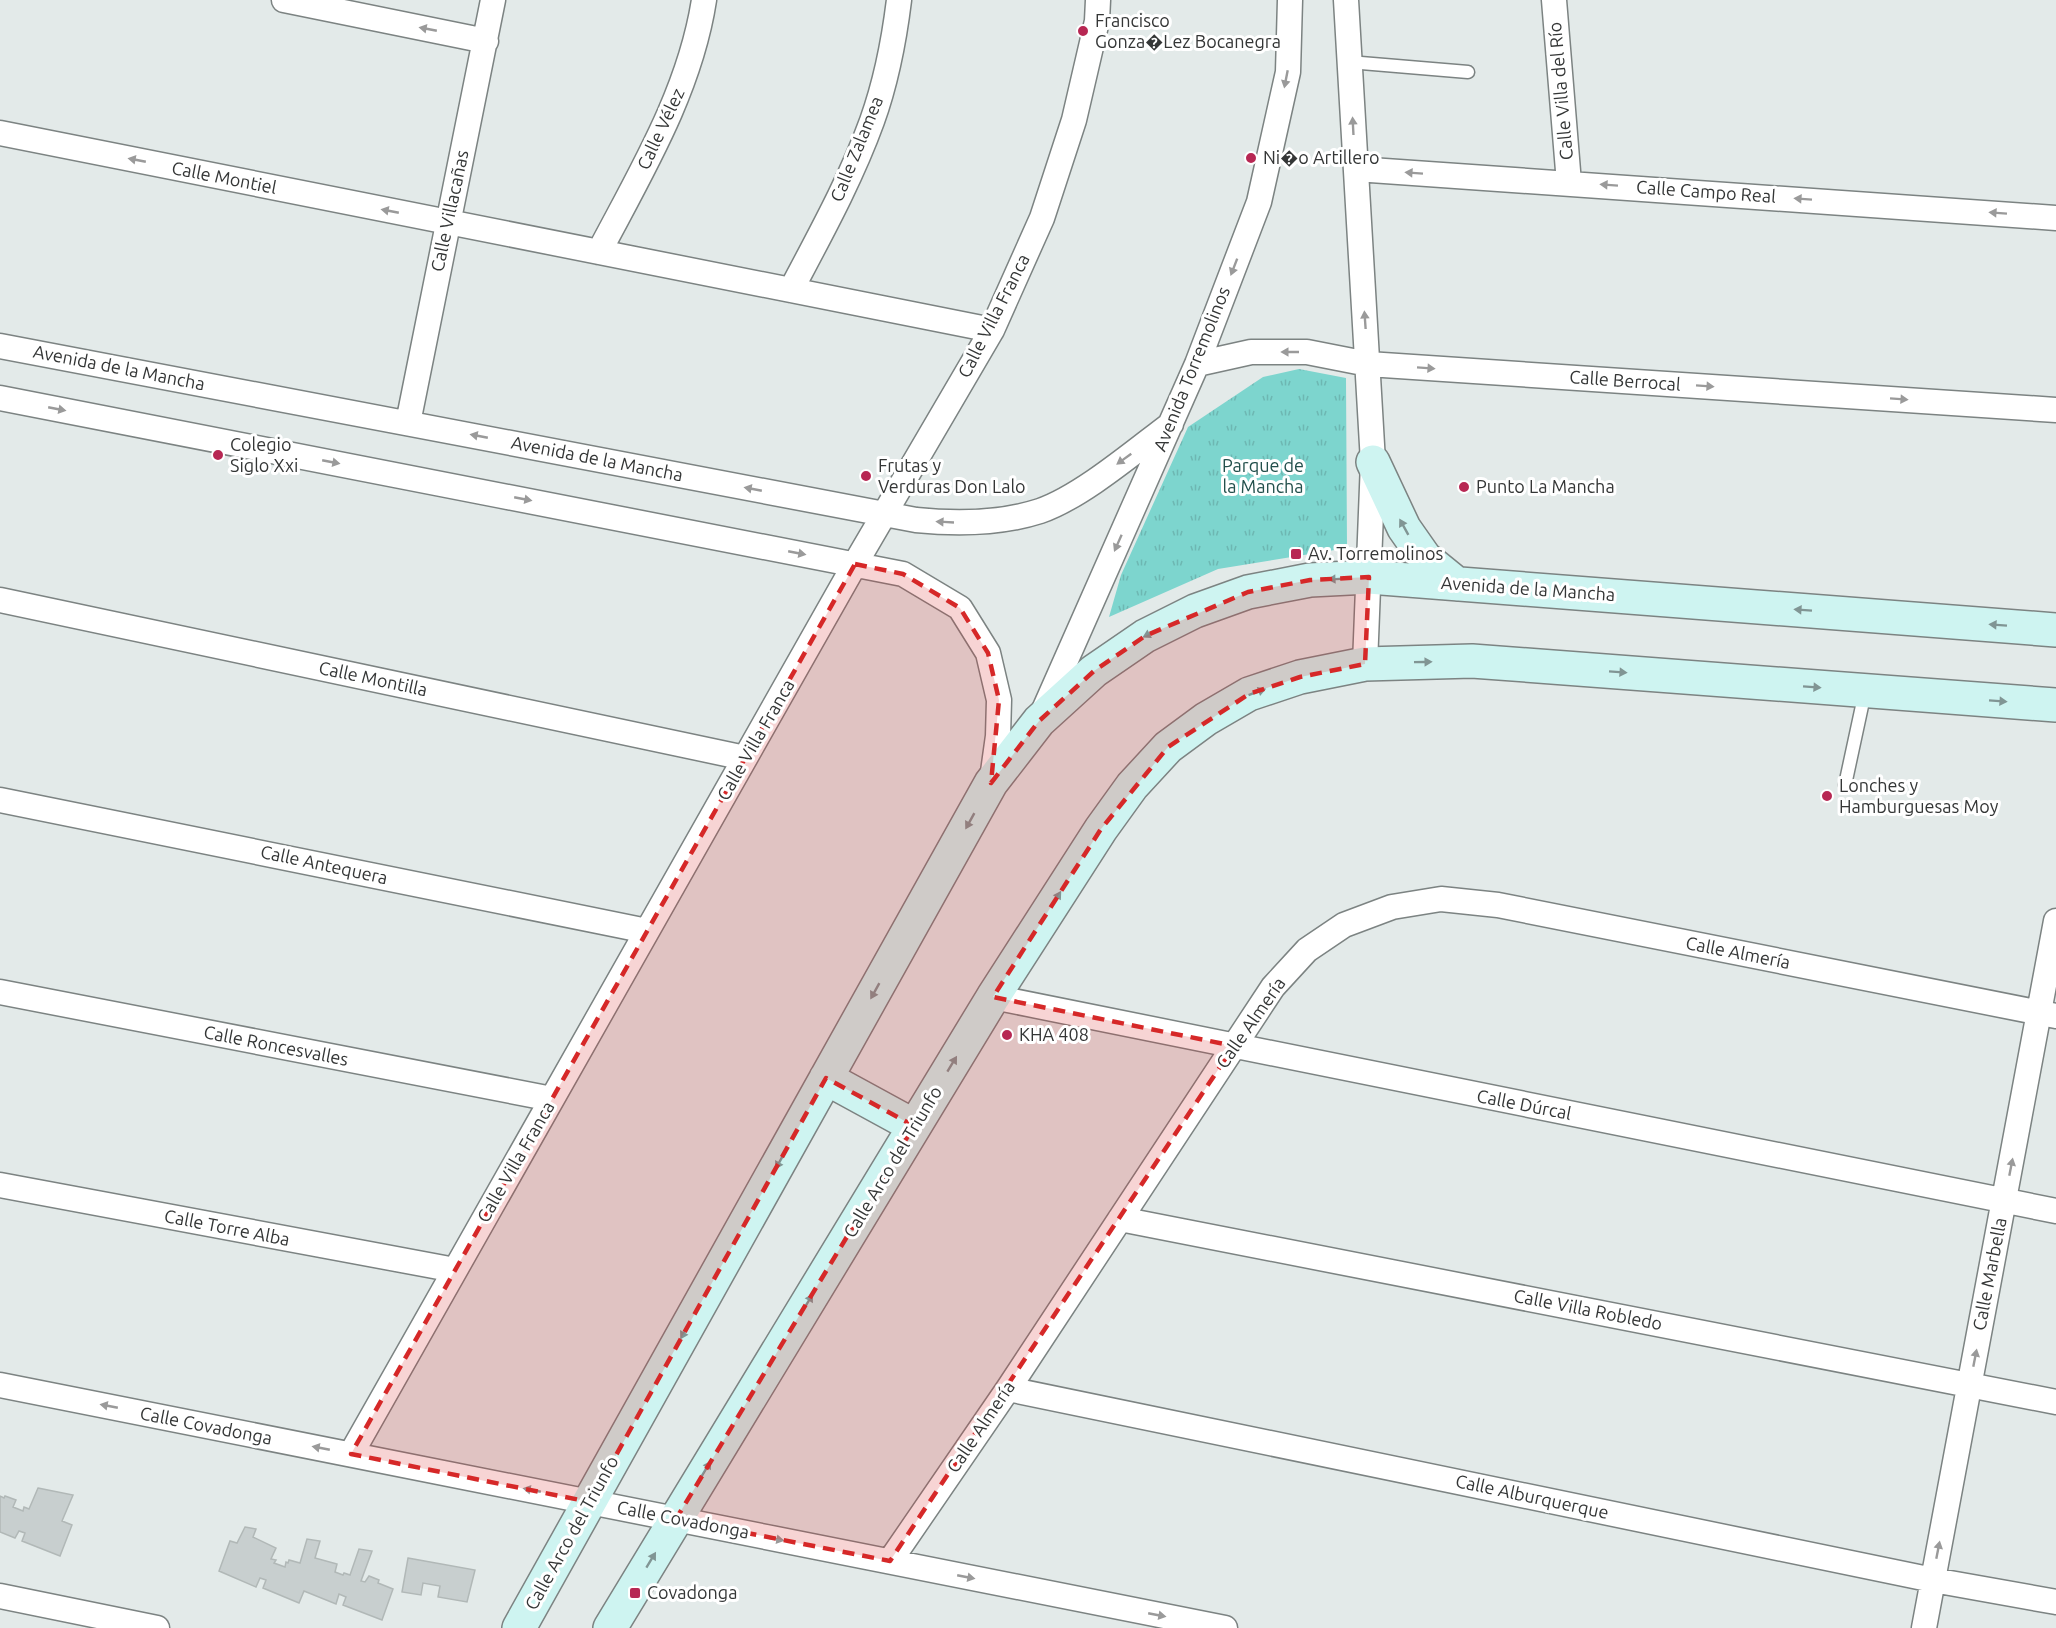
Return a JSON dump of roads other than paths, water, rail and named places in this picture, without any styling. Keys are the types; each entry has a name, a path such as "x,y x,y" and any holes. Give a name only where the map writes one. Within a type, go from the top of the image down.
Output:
{"street":[{"path":"285,0 486,41"},
{"name":"Calle Villacañas","path":"408,423 493,0"},
{"name":"Calle Vélez","path":"599,252 656,143 684,78 702,16 704,0"},
{"name":"Calle Zalamea","path":"791,290 838,199 872,121 893,44 899,0"},
{"name":"Calle Villa Franca","path":"351,1454 855,564 992,330 1042,218 1074,120 1097,21 1098,0"},
{"name":"Avenida Torremolinos","path":"1039,721 1197,364 1259,202 1288,72 1290,0"},
{"path":"1346,0 1374,462 1365,664 1472,661 2056,705"},
{"name":"Calle Villa del Río","path":"1554,0 1569,183"},
{"name":"Calle Montiel","path":"0,133 992,330"},
{"name":"Calle Campo Real","path":"1356,169 2056,218"},
{"name":"Avenida de la Mancha","path":"0,346 916,520 950,523 997,521 1041,510 1078,491 1171,424"},
{"name":"Calle Berrocal","path":"1197,364 1251,352 1307,352 1368,364 2056,410"},
{"path":"0,398 903,574 960,608 988,653 999,700 998,736 992,783"},
{"path":"1374,462 1404,528 1425,558 1457,584"},
{"name":"Avenida de la Mancha","path":"1039,721 1094,670 1145,636 1195,611 1248,592 1299,582 1369,577 2056,630"},
{"name":"Calle Montilla","path":"0,600 745,758"},
{"name":"Calle Arco del Triunfo","path":"610,1628 993,998 1101,829 1132,786 1168,747 1206,719 1249,694 1300,677 1365,664"},
{"name":"Calle Arco del Triunfo","path":"519,1628 992,783 1039,721"},
{"name":"Calle Antequera","path":"0,800 647,932"},
{"name":"Calle Almería","path":"890,1562 1008,1389 1273,987 1307,950 1344,924 1392,907 1441,899 1497,905 2048,1015"},
{"name":"Calle Marbella","path":"1923,1628 2004,1201 2048,1015 2056,921"},
{"name":"Calle Roncesvalles","path":"0,992 552,1100"},
{"name":"Calle Dúrcal","path":"993,998 2056,1211"},
{"path":"826,1078 914,1126"},
{"name":"Calle Torre Alba","path":"0,1185 455,1270"},
{"name":"Calle Villa Robledo","path":"1120,1219 2056,1402"},
{"name":"Calle Covadonga","path":"0,1385 1225,1628"},
{"name":"Calle Alburquerque","path":"1008,1389 1933,1580 2056,1602"},
{"path":"0,1596 151,1627"}],"lane":[{"path":"1349,62 1468,72"},
{"path":"1845,785 1865,691"}],"place":[{"name":"Francisco Gonza�Lez Bocanegra","path":"1083,31"},
{"name":"Ni�o Artillero","path":"1251,158"},
{"name":"Colegio Siglo Xxi","path":"218,455"},
{"name":"Frutas y Verduras Don Lalo","path":"866,476"},
{"name":"Punto La Mancha","path":"1464,487"},
{"name":"Av. Torremolinos","path":"1296,554"},
{"name":"Lonches y Hamburguesas Moy","path":"1827,796"},
{"name":"KHA 408","path":"1007,1035"},
{"name":"Covadonga","path":"635,1593"}],"park label":[{"name":"Parque de la Mancha","path":"1263,476"}]}
